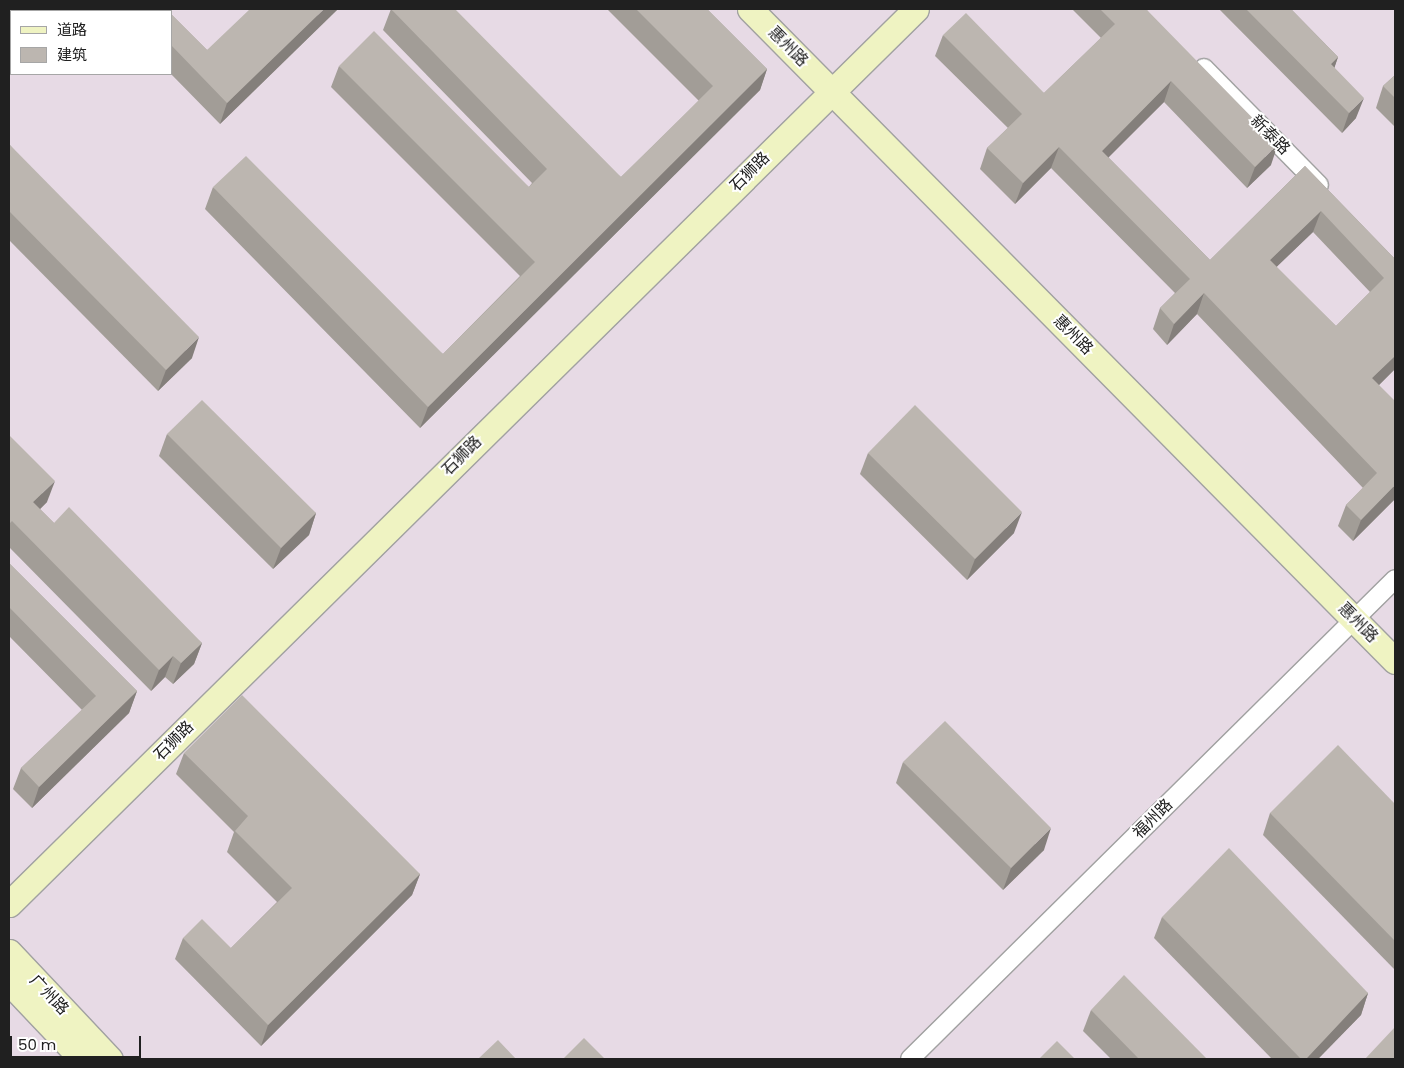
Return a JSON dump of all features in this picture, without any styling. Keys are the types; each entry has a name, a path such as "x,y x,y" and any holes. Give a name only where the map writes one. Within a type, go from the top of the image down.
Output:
{"street":[{"name":"惠州路","path":"750,9 1395,661"},
{"name":"石狮路","path":"9,904 916,9"},
{"name":"新泰路","path":"1194,58 1333,199"},
{"name":"福州路","path":"910,1059 1395,580"},
{"name":"广州路","path":"9,952 110,1059"},
{"name":"广州路","path":"9,982 82,1059"}],"shaded area":[{"path":"9,9 1395,9 1395,1059 9,1059"}],"building":[{"path":"136,9 168,10 137,10"},
{"path":"250,9 324,9 227,103 172,46 172,15 207,50"},
{"path":"391,9 455,9 621,177 713,86 636,9 707,9 767,69 428,407 213,187 246,156 443,354 535,262 339,66 374,31 529,187 547,169"},
{"path":"1100,9 1146,9 1278,144 1255,167 1171,81 1102,151 1210,260 1305,166 1395,259 1395,356 1372,378 1395,401 1395,485 1361,520 1346,505 1377,473 1204,293 1174,324 1160,308 1190,279 1059,147 1023,183 987,148 1022,114 943,35 966,13 1044,93 1115,24","holes":["1321,211 1384,278 1336,326 1270,260"]},
{"path":"1246,9 1291,9 1338,57 1331,64 1364,98 1349,113"},
{"path":"1395,75 1395,98 1383,86"},
{"path":"9,144 199,337 166,370 9,211"},
{"path":"202,400 316,513 281,548 167,434"},
{"path":"915,405 1022,512 975,559 868,453"},
{"path":"9,435 55,481 33,502 54,523 69,507 202,643 181,663 173,656 159,670 12,521 9,524"},
{"path":"9,563 137,691 39,787 21,768 96,696 9,607"},
{"path":"242,695 420,874 268,1025 183,938 202,919 231,948 292,888 235,831 248,816 184,753"},
{"path":"945,721 1051,828 1011,868 903,762"},
{"path":"1338,745 1395,804 1395,941 1270,813"},
{"path":"1229,848 1368,993 1306,1059 1301,1059 1162,917"},
{"path":"1124,975 1207,1059 1139,1059 1091,1010"},
{"path":"1395,1027 1395,1059 1365,1059"},
{"path":"584,1038 605,1059 563,1059"},
{"path":"498,1040 516,1059 478,1059"},
{"path":"1057,1041 1075,1059 1039,1059"}]}
